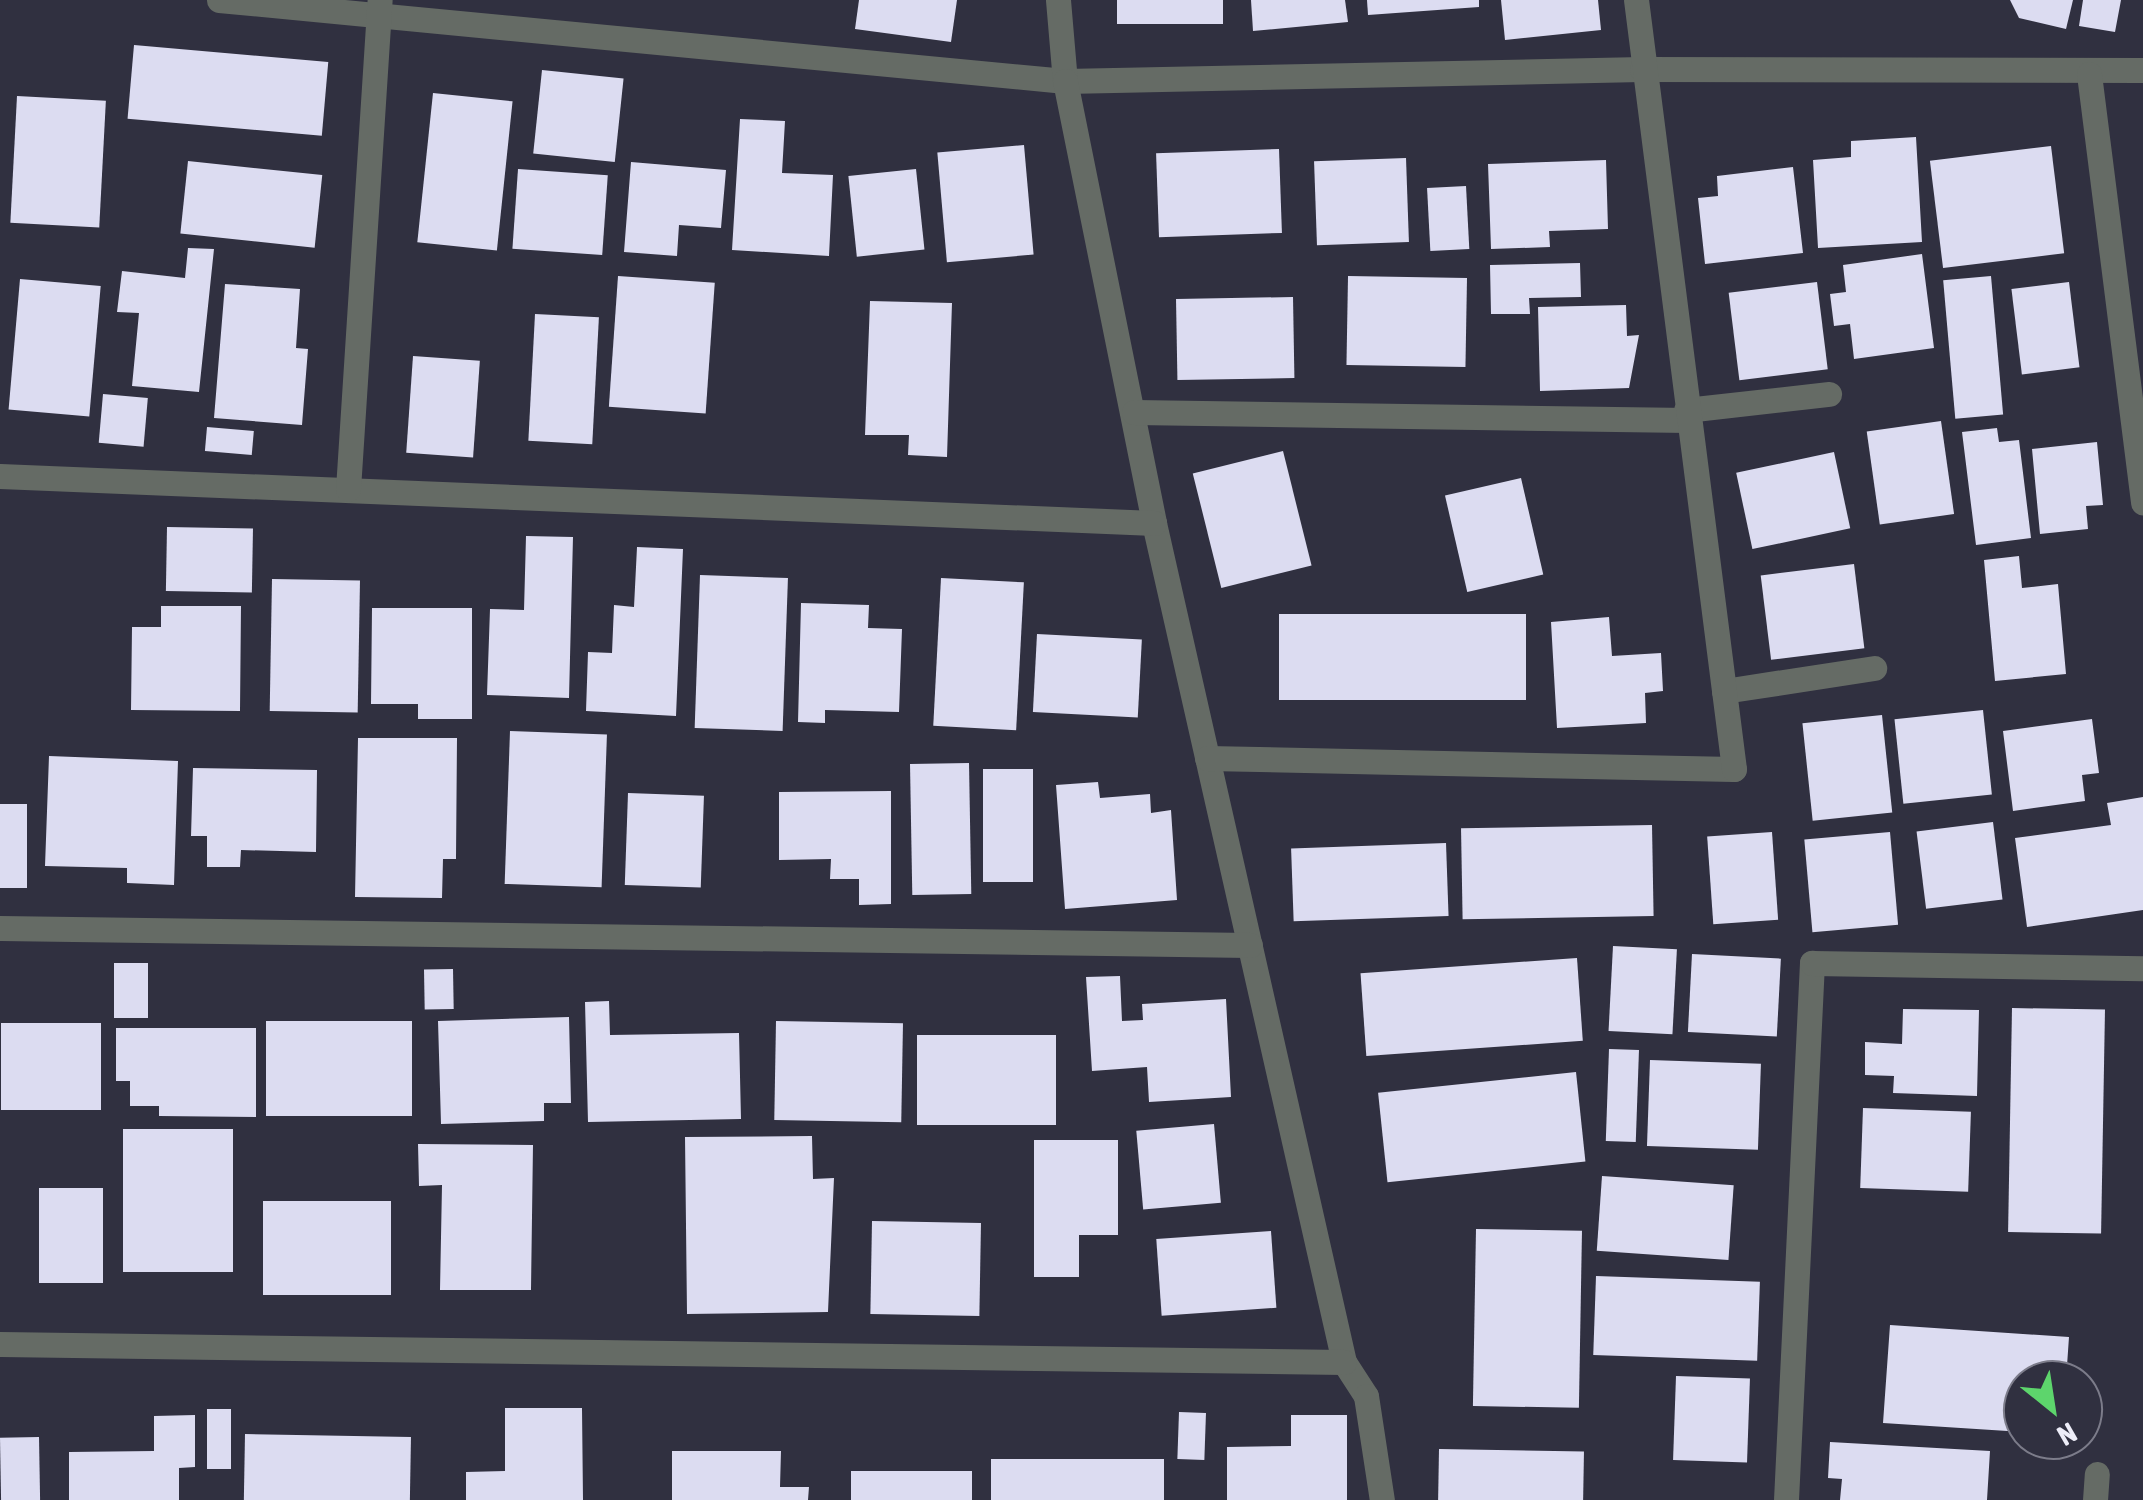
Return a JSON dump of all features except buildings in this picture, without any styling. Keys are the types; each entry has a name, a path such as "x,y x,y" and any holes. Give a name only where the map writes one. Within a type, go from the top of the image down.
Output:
{"street":[{"path":"220,0 380,8 1065,81 1642,69 2089,74 2143,70"},
{"path":"1058,0 1065,81 1154,523 1344,1362 1366,1396 1382,1500"},
{"path":"1208,758 1734,770 1636,0"},
{"path":"348,490 380,8"},
{"path":"2089,74 2143,503"},
{"path":"1134,412 1687,415 1829,394"},
{"path":"0,476 1154,523"},
{"path":"1724,691 1874,668"},
{"path":"0,928 1250,945"},
{"path":"1786,1500 1812,963 2143,968"},
{"path":"0,1344 1344,1362"},
{"path":"2095,1500 2097,1474"}]}
